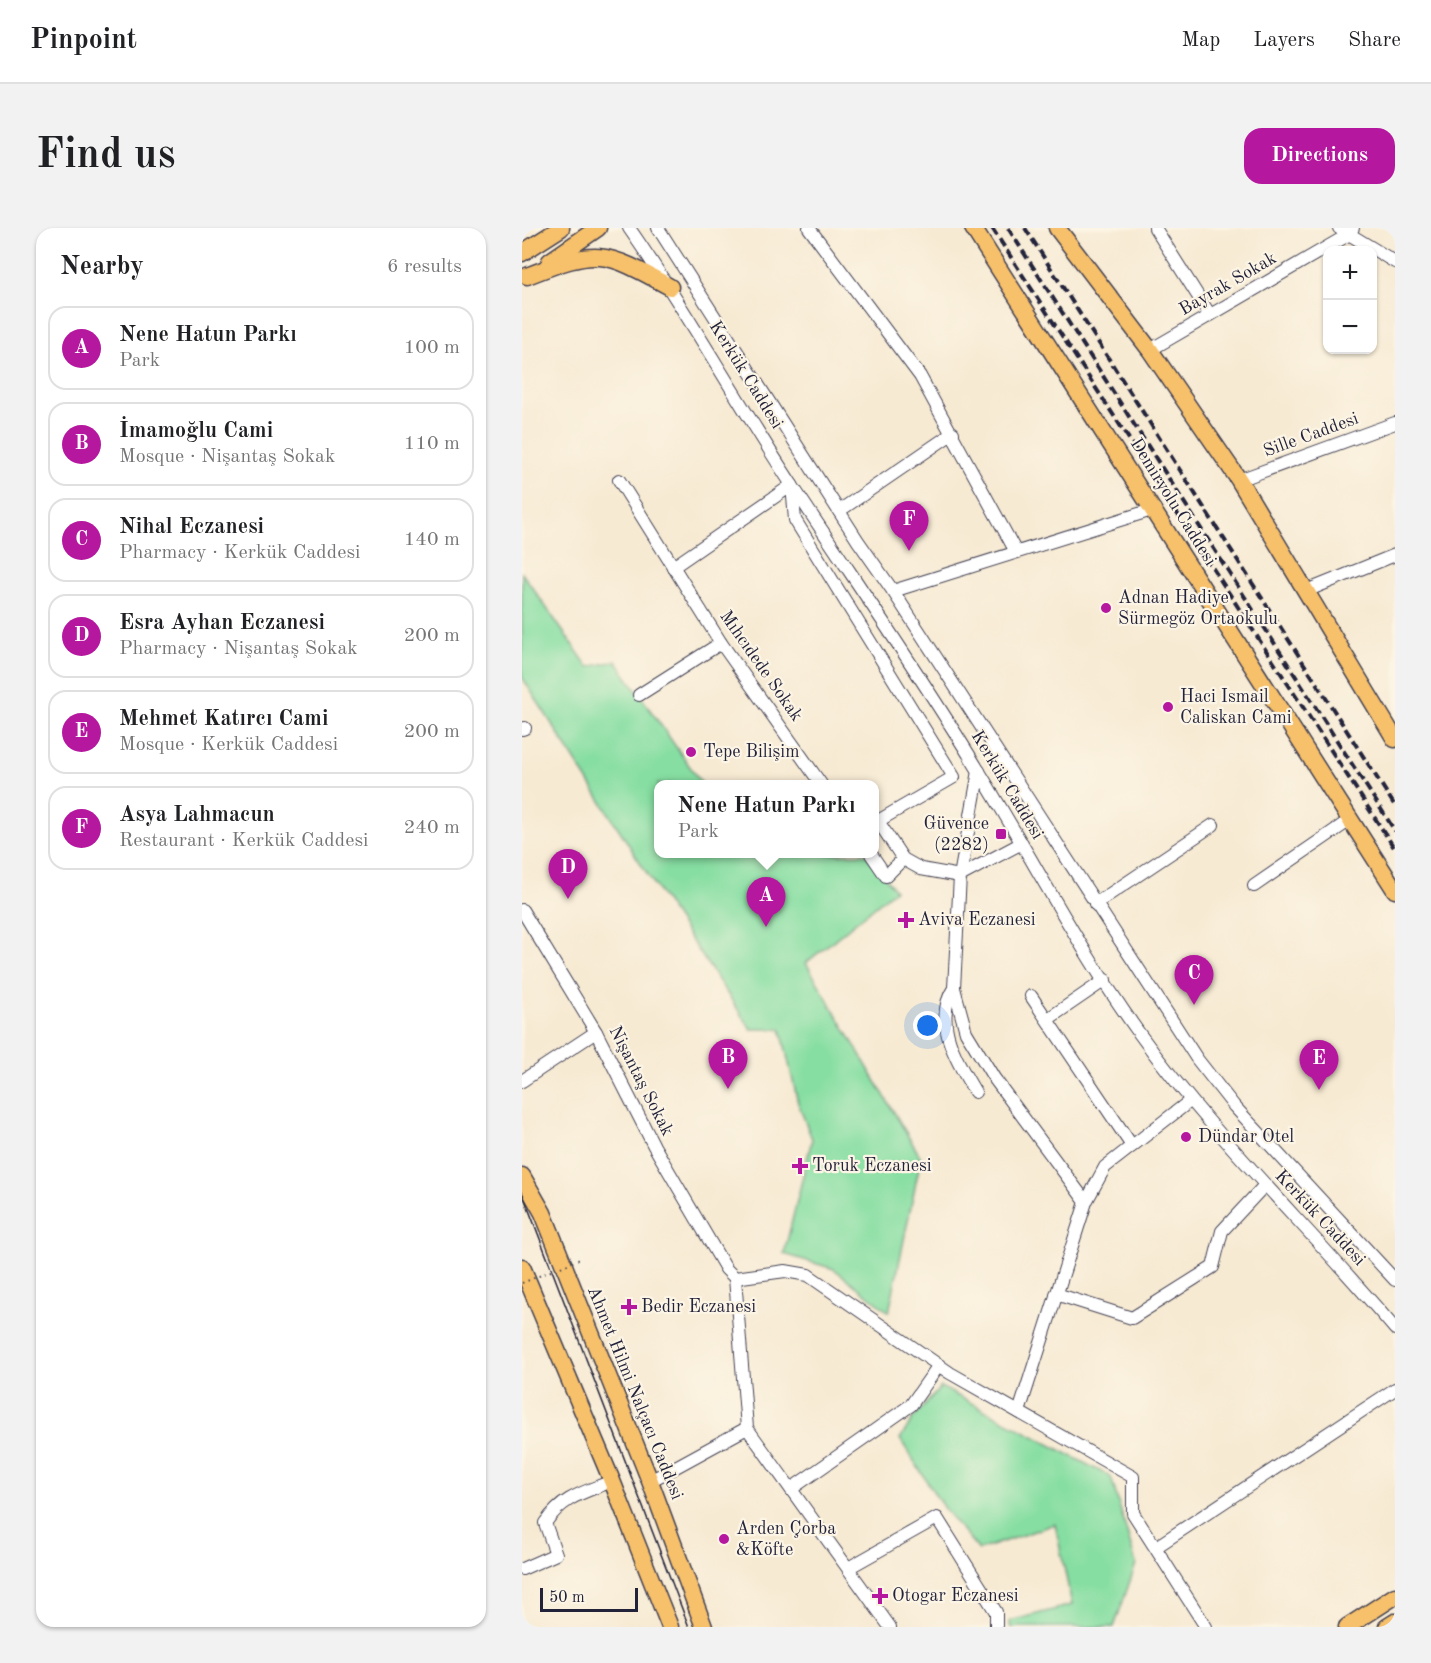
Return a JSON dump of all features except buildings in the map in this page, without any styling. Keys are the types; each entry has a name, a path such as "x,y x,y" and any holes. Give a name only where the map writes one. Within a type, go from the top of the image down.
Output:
{"main road":[{"path":"522,249 543,228"},
{"path":"522,253 561,228"},
{"path":"524,278 598,228"},
{"name":"Demiryolu Caddesi","path":"974,228 1155,508 1395,890"},
{"path":"1057,228 1150,350 1239,480 1395,739"},
{"path":"524,278 570,260 602,256 627,264 670,287"},
{"name":"Ahmet Hilmi Nalçacı Caddesi","path":"522,1176 543,1213 650,1481 704,1627"},
{"path":"522,1267 612,1481 670,1627"},
{"path":"1347,1627 1395,1596"},
{"path":"1387,1627 1395,1622"}],"street":[{"name":"Kerkük Caddesi","path":"629,228 670,287 792,484 841,555 979,771 1105,980 1190,1101 1264,1186 1354,1281 1395,1329"},
{"name":"Kerkük Caddesi","path":"658,228 839,511 1197,1059 1234,1106 1395,1280"},
{"path":"809,228 920,376 1016,552"},
{"path":"1155,228 1210,315"},
{"path":"1347,230 1395,262"},
{"name":"Bayrak Sokak","path":"1150,350 1347,230"},
{"name":"Sille Caddesi","path":"1239,480 1395,423"},
{"path":"839,511 953,433"},
{"name":"Mıhcıdede Sokak","path":"619,480 721,643 818,780"},
{"path":"672,567 792,484 795,520 954,777 879,820"},
{"path":"893,591 1155,508"},
{"path":"1306,591 1395,555"},
{"path":"639,695 721,643"},
{"path":"979,771 960,876 954,988 966,1032 994,1078 1086,1202"},
{"path":"1254,886 1350,820"},
{"path":"879,823 903,859 921,869 960,876 1022,843"},
{"path":"1095,904 1213,825"},
{"path":"874,858 886,876 903,859"},
{"name":"Nişantaş Sokak","path":"522,910 596,1032 654,1146 726,1269 735,1278"},
{"path":"1048,1019 1105,980"},
{"path":"954,988 946,999 945,1026 957,1062 975,1092"},
{"path":"1031,996 1132,1146"},
{"path":"522,1082 596,1032"},
{"path":"1019,1412 1086,1202 1105,1167 1190,1101"},
{"path":"1056,1294 1132,1318 1214,1267 1222,1231 1264,1186"},
{"path":"890,1627 850,1567 747,1428 735,1278 785,1271 808,1275 939,1365 1133,1477 1133,1513 1206,1627"},
{"path":"791,1489 911,1405 939,1365"},
{"path":"1156,1547 1395,1389"},
{"path":"650,1481 747,1428"},
{"path":"522,1569 556,1554 545,1523 556,1507 612,1481"},
{"path":"850,1567 937,1518 996,1612 996,1627"}],"path":[{"path":"522,1283 580,1259"}],"green space":[{"path":"522,573 588,667 616,661 699,780 654,780 654,858 869,858 895,890 806,963 921,1158 889,1312 834,1269 784,1254 812,1139 798,1103 781,1029 751,1029 657,889 522,677"},
{"path":"941,1387 1111,1477 1136,1564 1114,1627 1010,1627 1010,1621 1072,1605 1055,1524 979,1550 945,1510 900,1439 914,1417"}],"tram line":[{"path":"522,1192 689,1627"}],"railway":[{"path":"992,228 1395,849"},
{"path":"1008,228 1395,831"},
{"path":"1025,228 1395,806"}],"place":[{"name":"Asya Lahmacun","path":"909,551"},
{"name":"Adnan Hadiye Sürmegöz Ortaokulu","path":"1106,608"},
{"name":"Haci Ismail Caliskan Cami","path":"1168,707"},
{"name":"Tepe Bilişim","path":"691,752"},
{"name":"Güvence (2282)","path":"1001,834"},
{"name":"Esra Ayhan Eczanesi","path":"568,899"},
{"name":"Aviva Eczanesi","path":"906,920"},
{"name":"Nene Hatun Parkı","path":"766,927"},
{"name":"Nihal Eczanesi","path":"1194,1005"},
{"name":"İmamoğlu Cami","path":"728,1089"},
{"name":"Mehmet Katırcı Cami","path":"1319,1090"},
{"name":"Dündar Otel","path":"1186,1137"},
{"name":"Toruk Eczanesi","path":"800,1166"},
{"name":"Bedir Eczanesi","path":"629,1307"},
{"name":"Arden Çorba &Köfte","path":"724,1539"},
{"name":"Otogar Eczanesi","path":"880,1596"}]}
